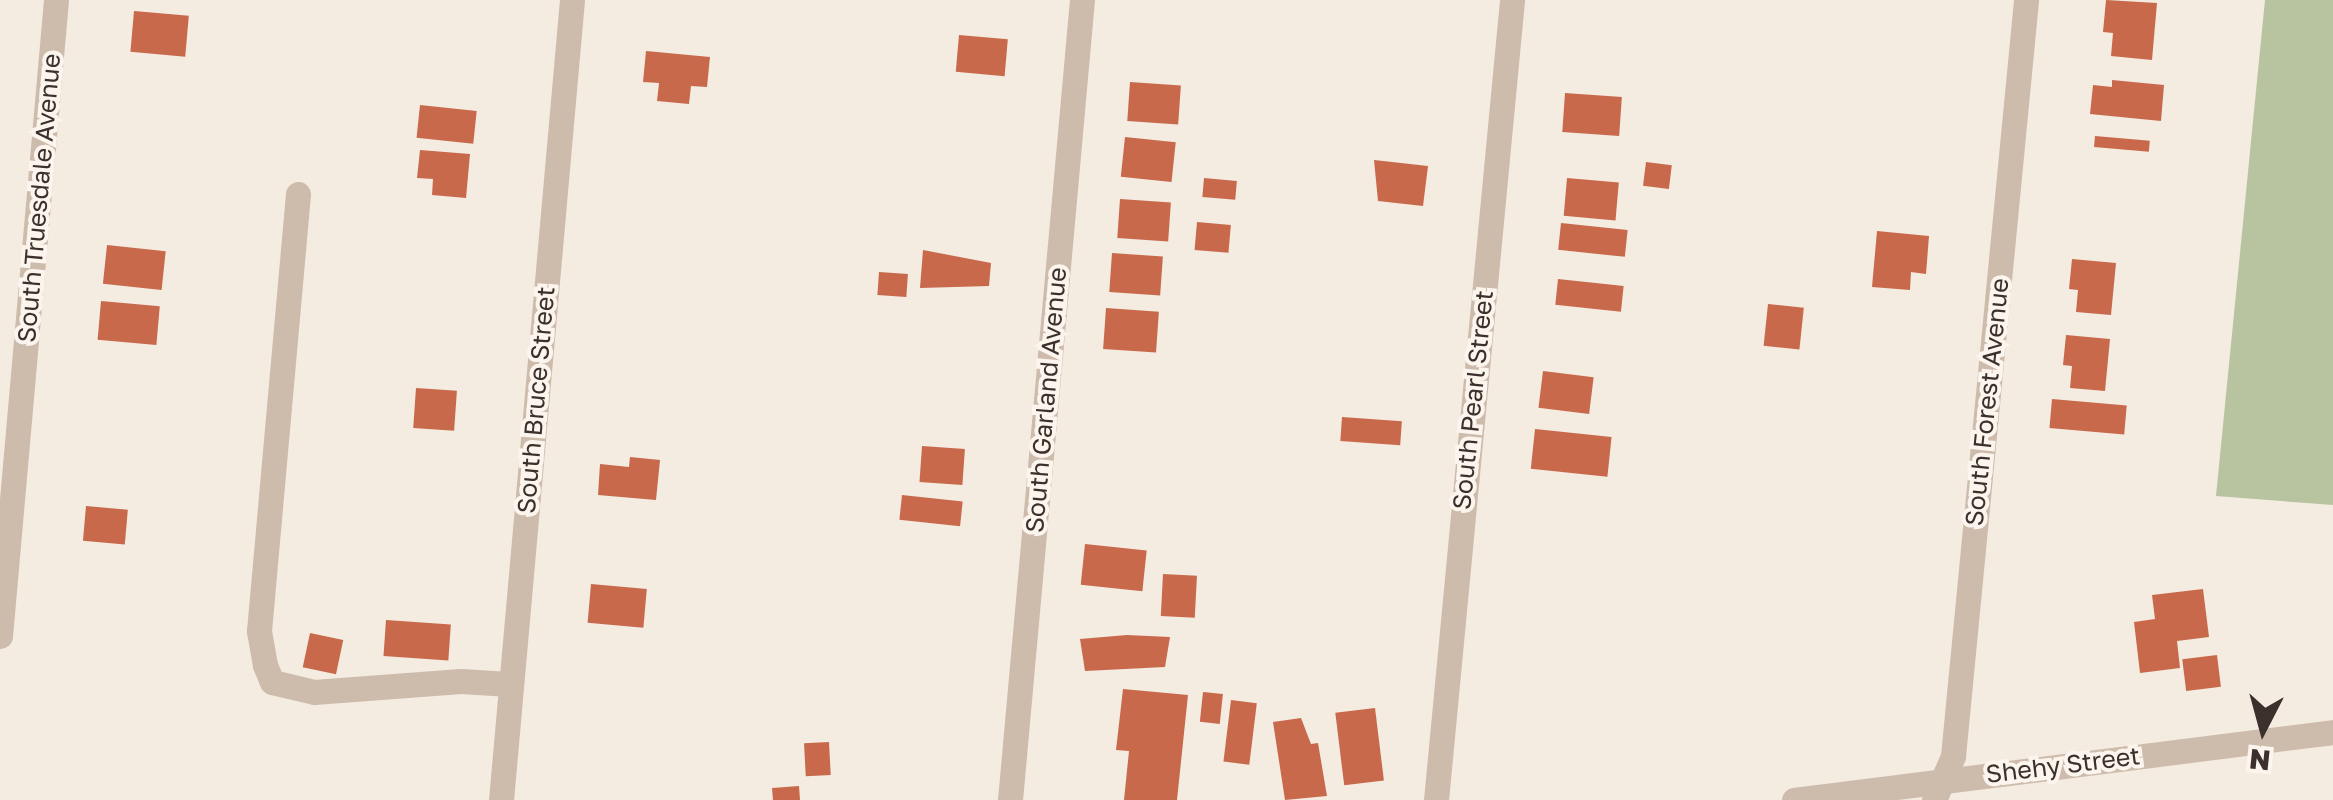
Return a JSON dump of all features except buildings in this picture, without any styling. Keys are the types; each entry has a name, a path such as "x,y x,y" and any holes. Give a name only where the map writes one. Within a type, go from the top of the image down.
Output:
{"street":[{"name":"South Truesdale Avenue","path":"0,636 56,0"},
{"name":"South Bruce Street","path":"501,800 572,0"},
{"name":"South Garland Avenue","path":"1010,800 1082,0"},
{"name":"South Pearl Street","path":"1436,800 1512,0"},
{"name":"South Forest Avenue","path":"1937,790 1954,746 2026,0"},
{"path":"298,194 259,632 264,665 272,682 314,692 461,681 509,684"},
{"name":"Shehy Street","path":"1794,800 1937,790 2333,732"}],"green space":[{"path":"2265,0 2333,0 2333,505 2216,496"}]}
